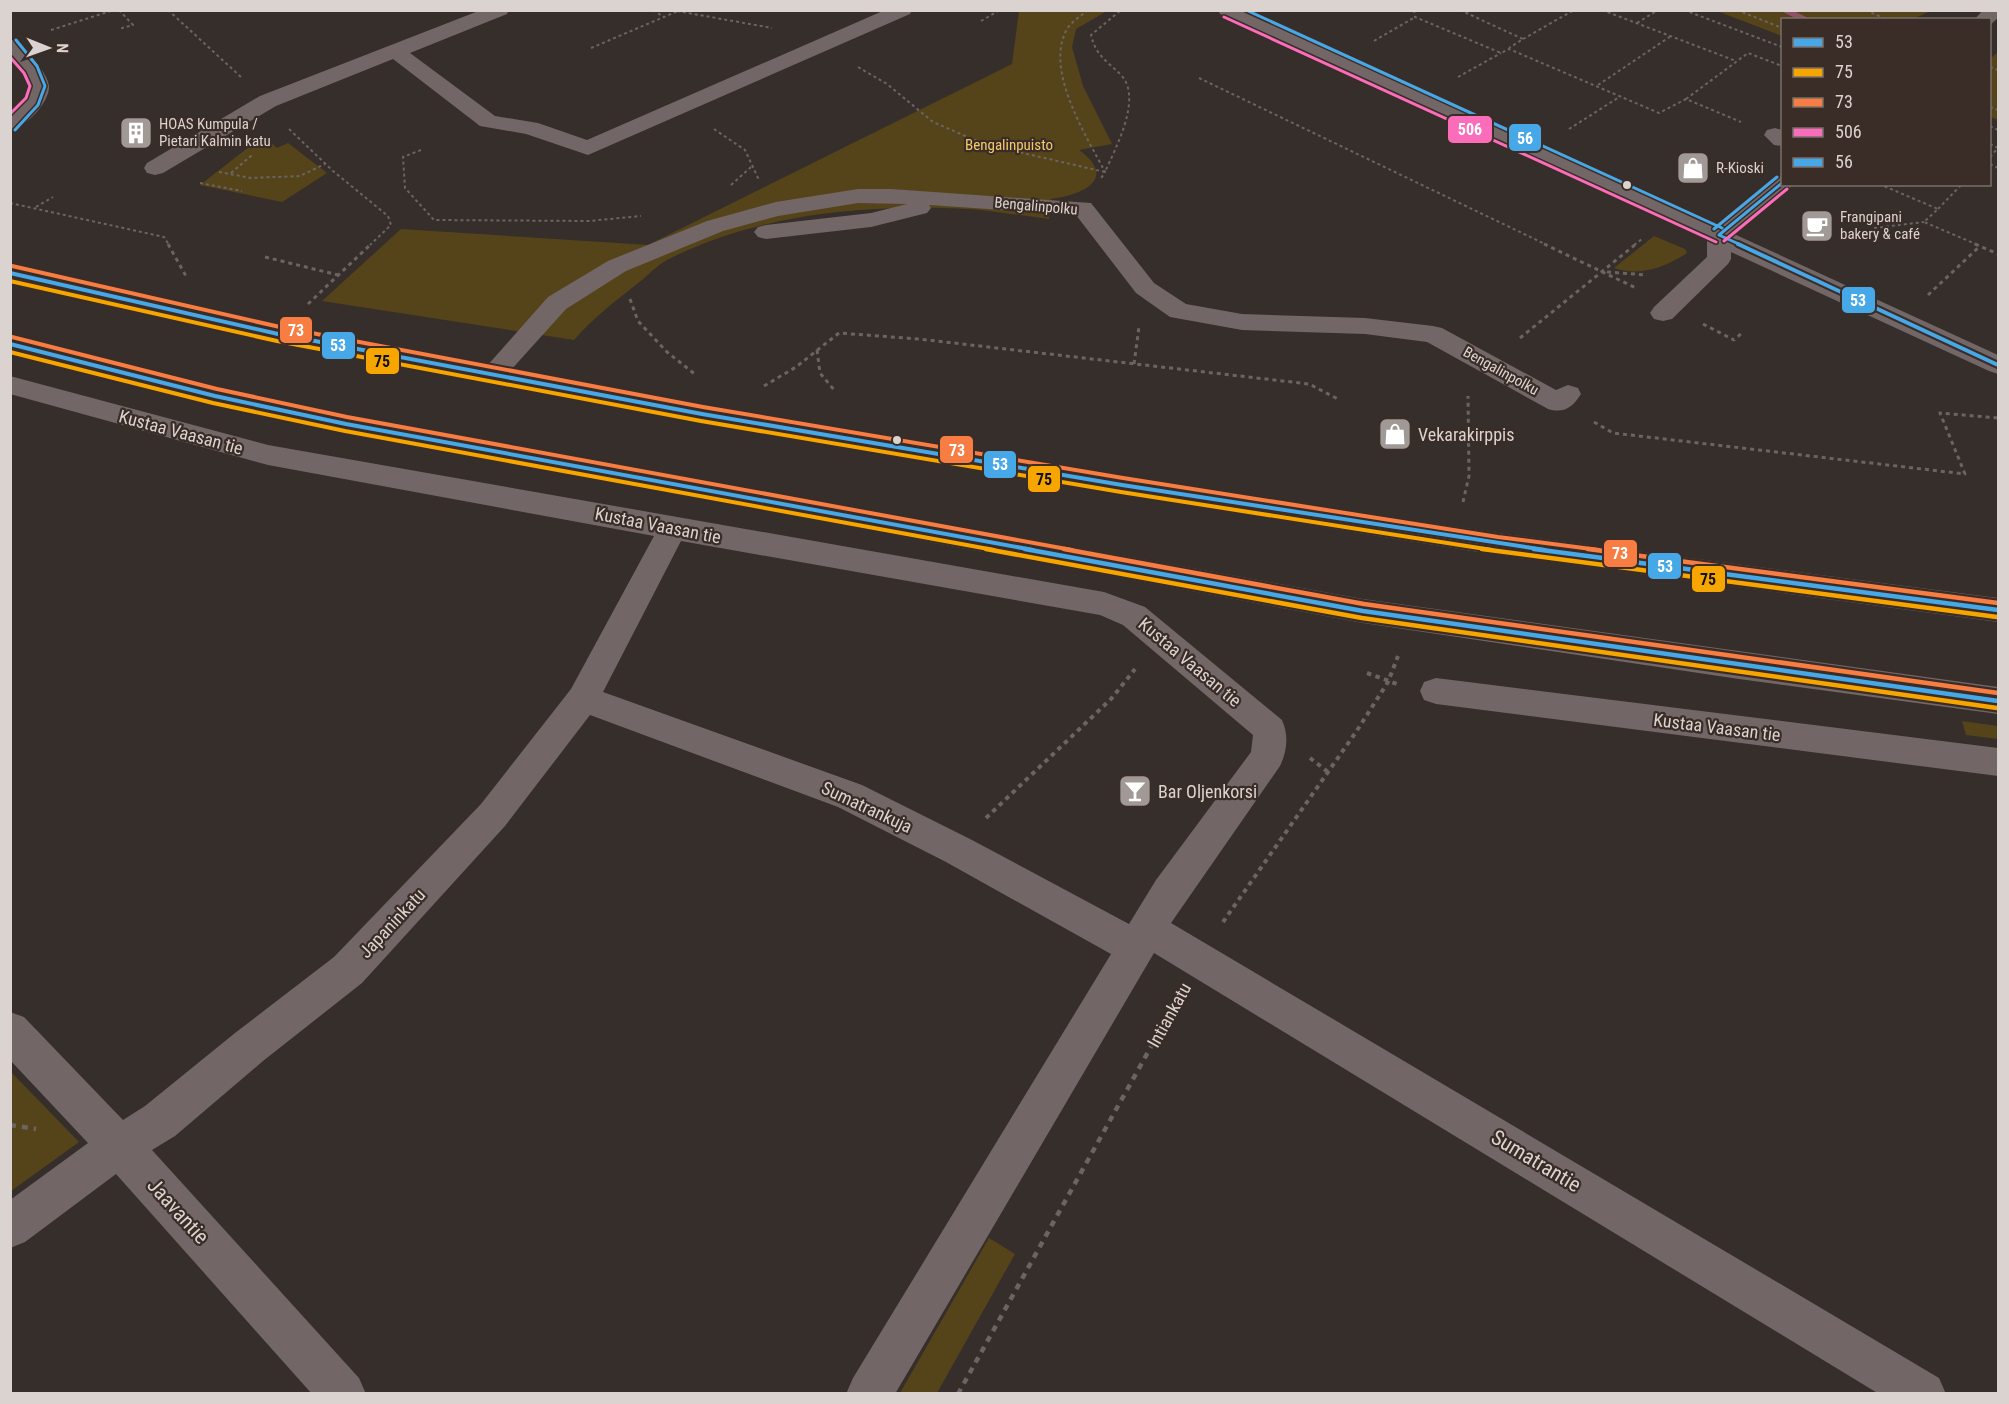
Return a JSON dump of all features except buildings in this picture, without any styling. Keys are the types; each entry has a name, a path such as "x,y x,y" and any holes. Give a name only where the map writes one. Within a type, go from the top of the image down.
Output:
{"main road":[{"path":"10,273 278,334 491,376 1099,481 1497,544 1998,610"},
{"path":"10,344 215,396 346,424 1363,611 1998,701"}],"street":[{"path":"155,168 268,101 500,10"},
{"path":"403,49 488,121 530,128 588,148 903,10"},
{"path":"1227,10 1998,365"},
{"path":"10,45 37,76 39,87 37,97 10,125"},
{"path":"1719,235 1781,184"},
{"name":"Bengalinpolku","path":"491,376 557,303 626,261 675,240 776,209 858,196 1083,208 1144,288 1179,311 1242,322 1365,326 1433,334 1488,364 1563,398"},
{"path":"626,261 668,259 759,233 871,220 950,200"},
{"path":"1662,313 1719,259 1719,235"},
{"name":"Kustaa Vaasan tie","path":"10,385 268,454 1104,604 1134,616 1270,730 1268,756 1169,892 1142,938"},
{"name":"Japaninkatu","path":"10,1227 120,1146 160,1121 249,1047 348,970 494,815 583,699 673,528"},
{"name":"Kustaa Vaasan tie","path":"1436,690 1998,762"},
{"name":"Sumatrankuja","path":"583,699 850,796 1142,938"},
{"path":"869,1394 1142,938"},
{"name":"Sumatrantie","path":"1142,938 1200,959 1923,1394"},
{"name":"Jaavantie","path":"10,1030 120,1146 342,1394"}],"path":[{"path":"51,30 114,10"},
{"path":"119,10 133,25 122,28 124,30"},
{"path":"168,10 268,101 274,114 325,164 388,216 391,225 305,306"},
{"path":"653,10 664,17"},
{"path":"981,21 1000,10"},
{"path":"1088,10 1068,27 1060,48 1062,82 1105,172"},
{"path":"1083,208 1105,172 1126,125 1129,98 1124,78 1094,49 1091,35 1121,10"},
{"path":"1460,10 1523,39"},
{"path":"1455,78 1502,54 1523,39 1574,10"},
{"path":"1602,10 1736,61"},
{"path":"1636,23 1658,10"},
{"path":"1684,10 1781,47"},
{"path":"1737,10 1781,28"},
{"path":"1866,10 1883,18"},
{"path":"591,48 678,11 838,40"},
{"path":"1415,11 1415,17"},
{"path":"1368,45 1415,17"},
{"path":"1415,17 1502,54"},
{"path":"1598,86 1671,36"},
{"path":"1509,49 1659,113 1686,99 1748,53 1781,66"},
{"path":"851,63 887,84 933,122 984,144 1105,172"},
{"path":"1198,78 1603,271"},
{"path":"1561,134 1621,96"},
{"path":"1686,99 1779,137"},
{"path":"710,126 745,150"},
{"path":"421,150 403,157 405,188 434,220 589,221 641,216 675,223 675,240"},
{"path":"214,176 219,172 252,178 300,176 325,164"},
{"path":"1884,186 1938,209"},
{"path":"1924,222 1960,186"},
{"path":"36,208 53,197"},
{"path":"10,203 164,237 188,280"},
{"path":"1874,228 1924,222 1998,254"},
{"path":"1464,500 1469,476 1467,383 1647,235"},
{"path":"1538,248 1544,243"},
{"path":"1920,302 1980,246"},
{"path":"265,257 338,275"},
{"path":"626,261 638,321 667,352 704,382"},
{"path":"761,388 796,367 839,333 919,339 1309,384 1338,399"},
{"path":"817,349 818,372 823,381 835,391"},
{"path":"1563,398 1613,433 1965,474 1940,413 1998,418"},
{"name":"Intiankatu","path":"958,1394 1200,959 1388,682 1401,650"},
{"path":"978,825 1111,699 1135,668"},
{"path":"1367,673 1388,682"}],"green space":[{"name":"Bengalinpuisto","path":"1019,11 1107,11 1076,29 1072,47 1083,86 1112,144 1079,150 1096,169 1096,177 1092,184 1075,194 1051,199 1049,219 968,209 892,208 854,210 779,221 706,243 663,262 598,316 574,340 322,301 401,229 648,245 1012,64"},
{"path":"1717,11 1931,11 1915,18 1781,18 1781,36"},
{"path":"1998,52 1998,120 1991,117 1991,58"},
{"path":"263,136 277,148 288,143 327,173 282,202 200,185"},
{"path":"1654,236 1685,249 1687,253 1670,263 1643,271 1624,271 1614,268"},
{"path":"1962,721 1998,726 1998,739 1966,735"},
{"path":"11,1072 79,1142 10,1191"},
{"path":"989,1238 1015,1254 937,1393 900,1393"}],"waterway":[{"path":"1783,10 1803,18"}],"transit line":[{"name":"56","path":"1246,10 1722,228"},
{"name":"506","path":"1224,17 1716,242"},
{"name":"56","path":"15,130 38,105 45,86 43,76 37,66 16,40"},
{"name":"506","path":"10,57 24,73 30,86 26,98 10,114"},
{"name":"56","path":"1714,229 1777,177"},
{"name":"53","path":"1719,235 1781,184"},
{"name":"506","path":"1724,241 1787,189"},
{"name":"53","path":"1719,235 1998,365"},
{"name":"73","path":"12,266 280,327 703,407 1123,478 1498,537 1998,603"},
{"name":"53","path":"10,273 278,334 702,414 1122,485 1497,544 1998,610"},
{"name":"75","path":"10,281 277,341 701,421 1121,492 1496,551 1997,617"},
{"name":"73","path":"12,337 217,389 347,417 1364,604 1998,693"},
{"name":"53","path":"10,344 215,396 346,424 1363,611 1998,701"},
{"name":"75","path":"10,352 213,403 345,431 1362,618 1997,708"}],"place":[{"name":"HOAS Kumpula / Pietari Kalmin katu","path":"136,133"},
{"name":"R-Kioski","path":"1693,168"},
{"name":"Frangipani bakery & café","path":"1817,226"},
{"name":"Vekarakirppis","path":"1395,434"},
{"name":"Bar Oljenkorsi","path":"1135,791"}]}
